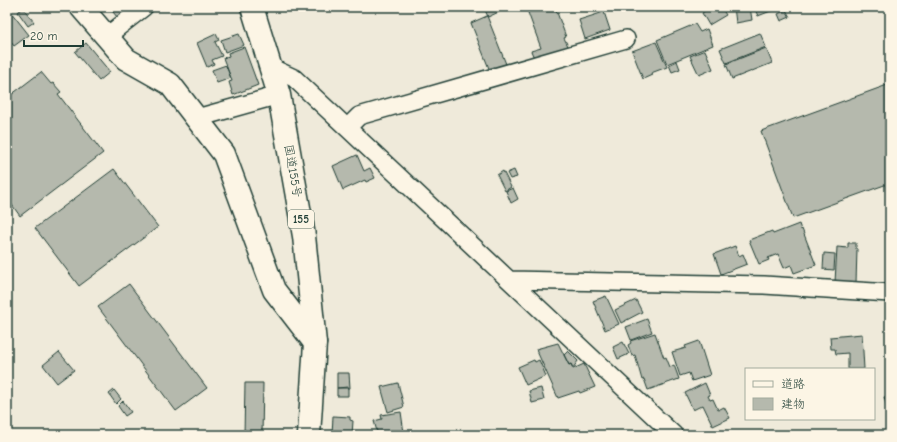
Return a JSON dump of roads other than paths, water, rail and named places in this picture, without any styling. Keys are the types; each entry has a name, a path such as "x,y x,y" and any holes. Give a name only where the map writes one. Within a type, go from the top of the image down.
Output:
{"main road":[{"path":"81,7 126,59 170,84 224,154 274,290 315,343"},
{"name":"国道155号","path":"252,7 279,95 304,236 315,343 309,435"}],"street":[{"path":"107,36 144,7"},
{"path":"347,128 359,116 626,39"},
{"path":"270,67 294,78 674,435"},
{"path":"197,118 279,95"},
{"path":"510,280 764,285 890,293"}]}
